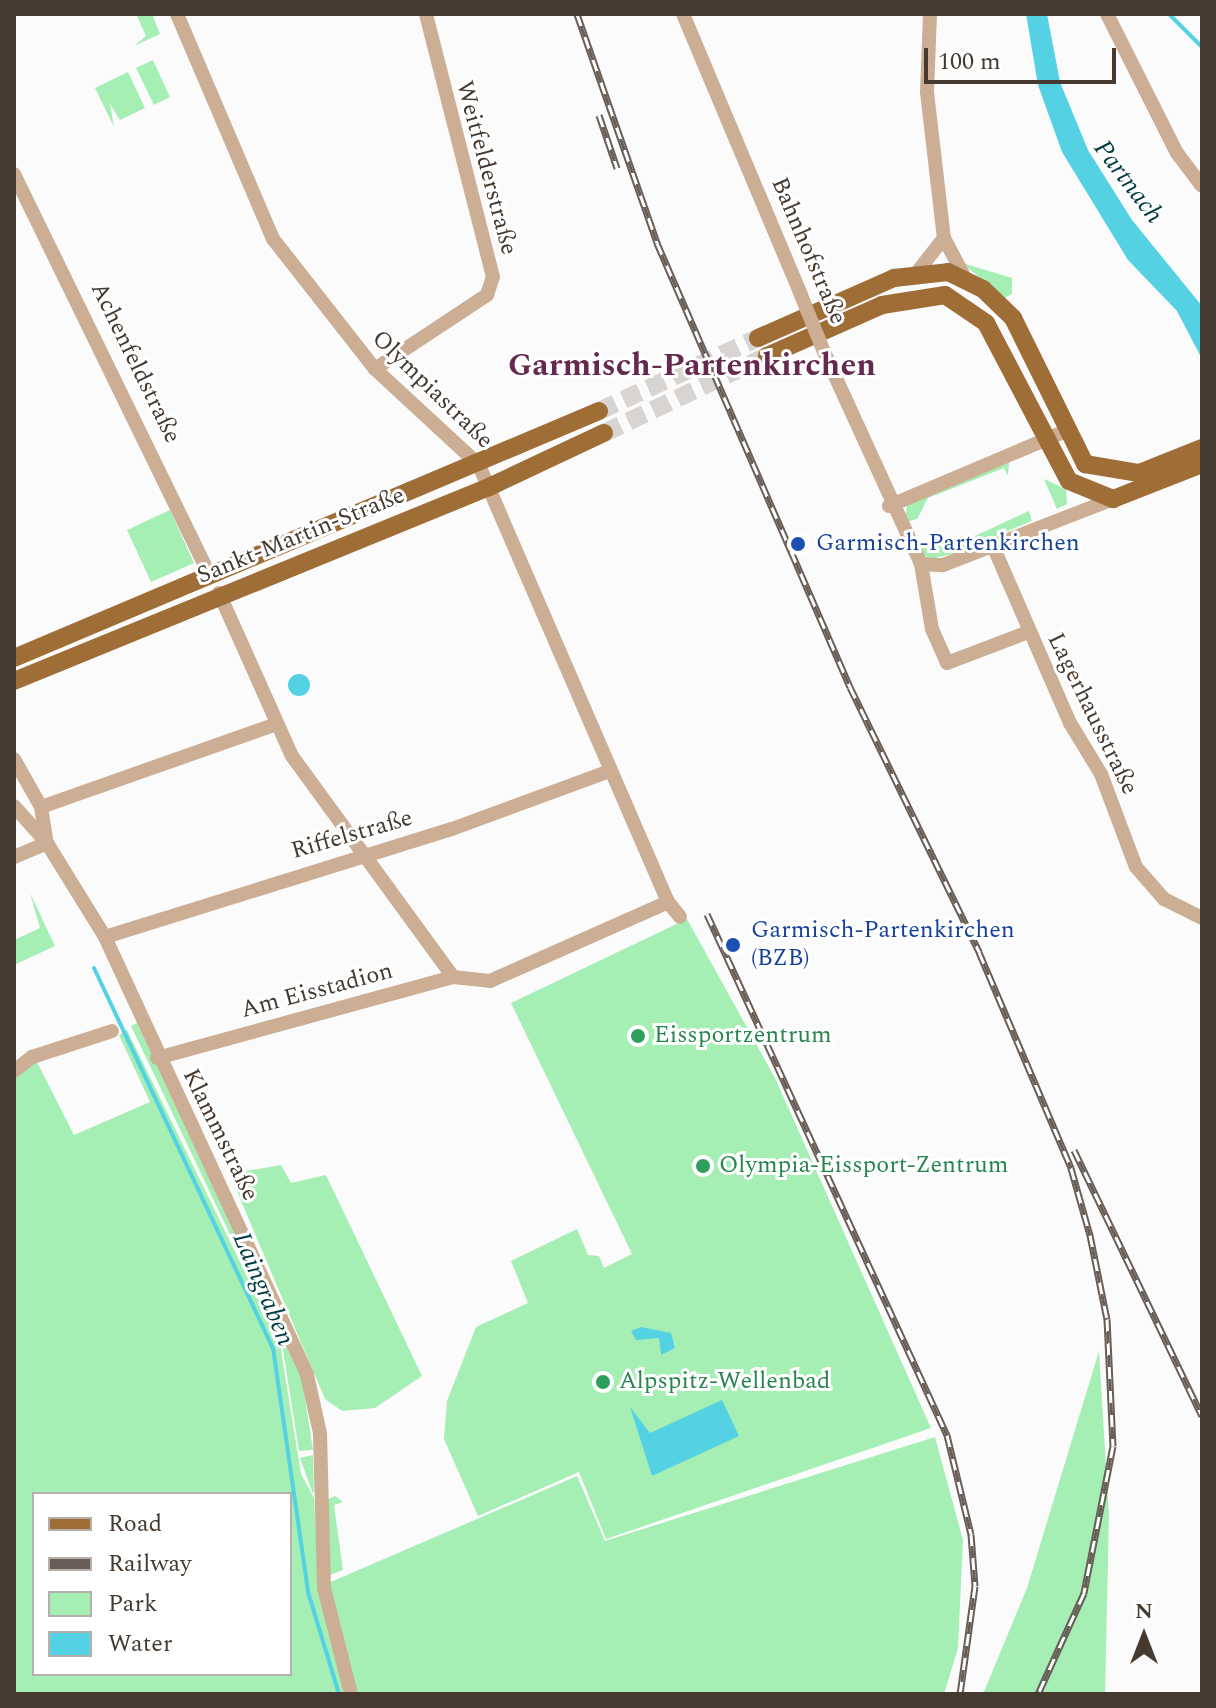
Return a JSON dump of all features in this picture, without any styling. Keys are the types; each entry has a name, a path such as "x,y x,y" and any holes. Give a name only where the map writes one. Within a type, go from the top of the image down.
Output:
{"main road":[{"path":"758,338 918,271 965,278 1013,318 1066,431 1092,466 1139,473 1202,448"},
{"path":"767,356 882,305 945,295 986,323 1043,441 1069,481 1084,490 1113,499 1202,464"},
{"name":"Sankt-Martin-Straße","path":"14,658 479,465 599,411"},
{"name":"Sankt-Martin-Straße","path":"14,681 219,593 489,487 604,433"}],"street":[{"name":"Olympiastraße","path":"177,14 273,239 375,369 479,465 668,902 680,917"},
{"name":"Weitfelderstraße","path":"375,369 487,295 493,277 426,14"},
{"name":"Bahnhofstraße","path":"683,14 889,506 921,564 931,619 947,663 1028,632"},
{"path":"930,14 927,92 944,238 965,278"},
{"path":"1107,14 1177,153 1202,186"},
{"name":"Achenfeldstraße","path":"14,174 210,575"},
{"path":"918,271 944,238"},
{"path":"889,506 1066,431"},
{"path":"1079,510 1092,466"},
{"path":"921,564 943,565 1113,499"},
{"name":"Lagerhausstraße","path":"993,546 1028,632 1101,774 1136,867 1164,899 1202,918"},
{"path":"219,593 274,725 366,851 422,944 453,977"},
{"path":"41,807 274,725"},
{"name":"Klammstraße","path":"14,759 41,807 47,843"},
{"name":"Riffelstraße","path":"105,937 366,851 452,829 610,771"},
{"name":"Klammstraße","path":"14,806 47,843 105,937 157,1058 307,1375 320,1433 324,1588 351,1694"},
{"path":"14,857 47,843"},
{"name":"Am Eisstadion","path":"157,1058 453,977 490,981 668,902"},
{"path":"14,1071 32,1057 112,1031"}],"green space":[{"path":"136,14 152,14 160,34 134,46 146,36"},
{"path":"153,60 170,97 154,105 136,68"},
{"path":"128,72 145,108 120,120 110,104 114,127 95,88"},
{"path":"962,263 1012,278 1012,294 1004,298"},
{"path":"1009,461 1008,476 1004,468 928,498 917,519 905,522 907,504"},
{"path":"1044,479 1066,489 1067,504 1057,509"},
{"path":"170,510 194,563 151,582 127,530"},
{"path":"1029,511 1032,521 952,554 930,559 915,549 929,542 947,549"},
{"path":"30,893 55,946 14,965 14,940 40,928"},
{"name":"Olympia-Eissport-Zentrum","path":"687,919 775,1078 931,1428 606,1539 579,1472 478,1516 444,1439 447,1401 476,1327 528,1303 511,1261 577,1229 588,1255 599,1256 604,1268 632,1254 511,1003"},
{"path":"137,1023 302,1379 313,1450 299,1451 282,1344 131,1026"},
{"path":"127,1030 280,1344 301,1474 314,1498 319,1587 577,1476 605,1541 935,1437 963,1540 958,1648 944,1694 14,1694 14,1074 36,1060 74,1135 150,1102 119,1035"},
{"path":"281,1165 291,1183 326,1175 422,1376 375,1408 342,1411 325,1399 233,1182 246,1171"},
{"path":"1099,1351 1109,1515 1105,1694 983,1694 1027,1588"},
{"path":"313,1455 314,1490 313,1494 300,1458"},
{"path":"335,1496 343,1502 334,1505 343,1570 330,1575 322,1502"}],"water":[{"path":"1026,14 1047,14 1060,82 1088,150 1132,220 1202,306 1202,359 1177,311 1128,260 1062,152 1038,85"},
{"path":"299,674 307,677 310,685 307,693 299,696 291,693 288,685 291,677"},
{"path":"641,1327 671,1333 675,1348 661,1355 659,1338 636,1340 631,1331"},
{"path":"722,1400 739,1436 652,1476 630,1407 650,1433"}],"waterway":[{"path":"1169,14 1202,47"},
{"name":"Laingraben","path":"94,968 273,1348 308,1592 339,1694"}],"tunnel":[{"path":"599,411 758,338"},
{"path":"604,433 767,356"}],"railway":[{"path":"577,14 657,243 850,687 979,952 1071,1168 1090,1235 1107,1319 1113,1446 1084,1593 1038,1694"},
{"path":"599,115 617,168"},
{"path":"707,914 947,1435 971,1534 975,1586 960,1694"},
{"path":"1074,1150 1202,1416"}],"place":[{"name":"Garmisch-Partenkirchen","path":"798,544"},
{"name":"Garmisch-Partenkirchen (BZB)","path":"733,945"},
{"name":"Eissportzentrum","path":"638,1036"},
{"name":"Olympia-Eissport-Zentrum","path":"703,1166"},
{"name":"Alpspitz-Wellenbad","path":"603,1382"}],"district":[{"name":"Garmisch-Partenkirchen","path":"692,366"}],"water label":[{"name":"Partnach","path":"1128,182"}]}
